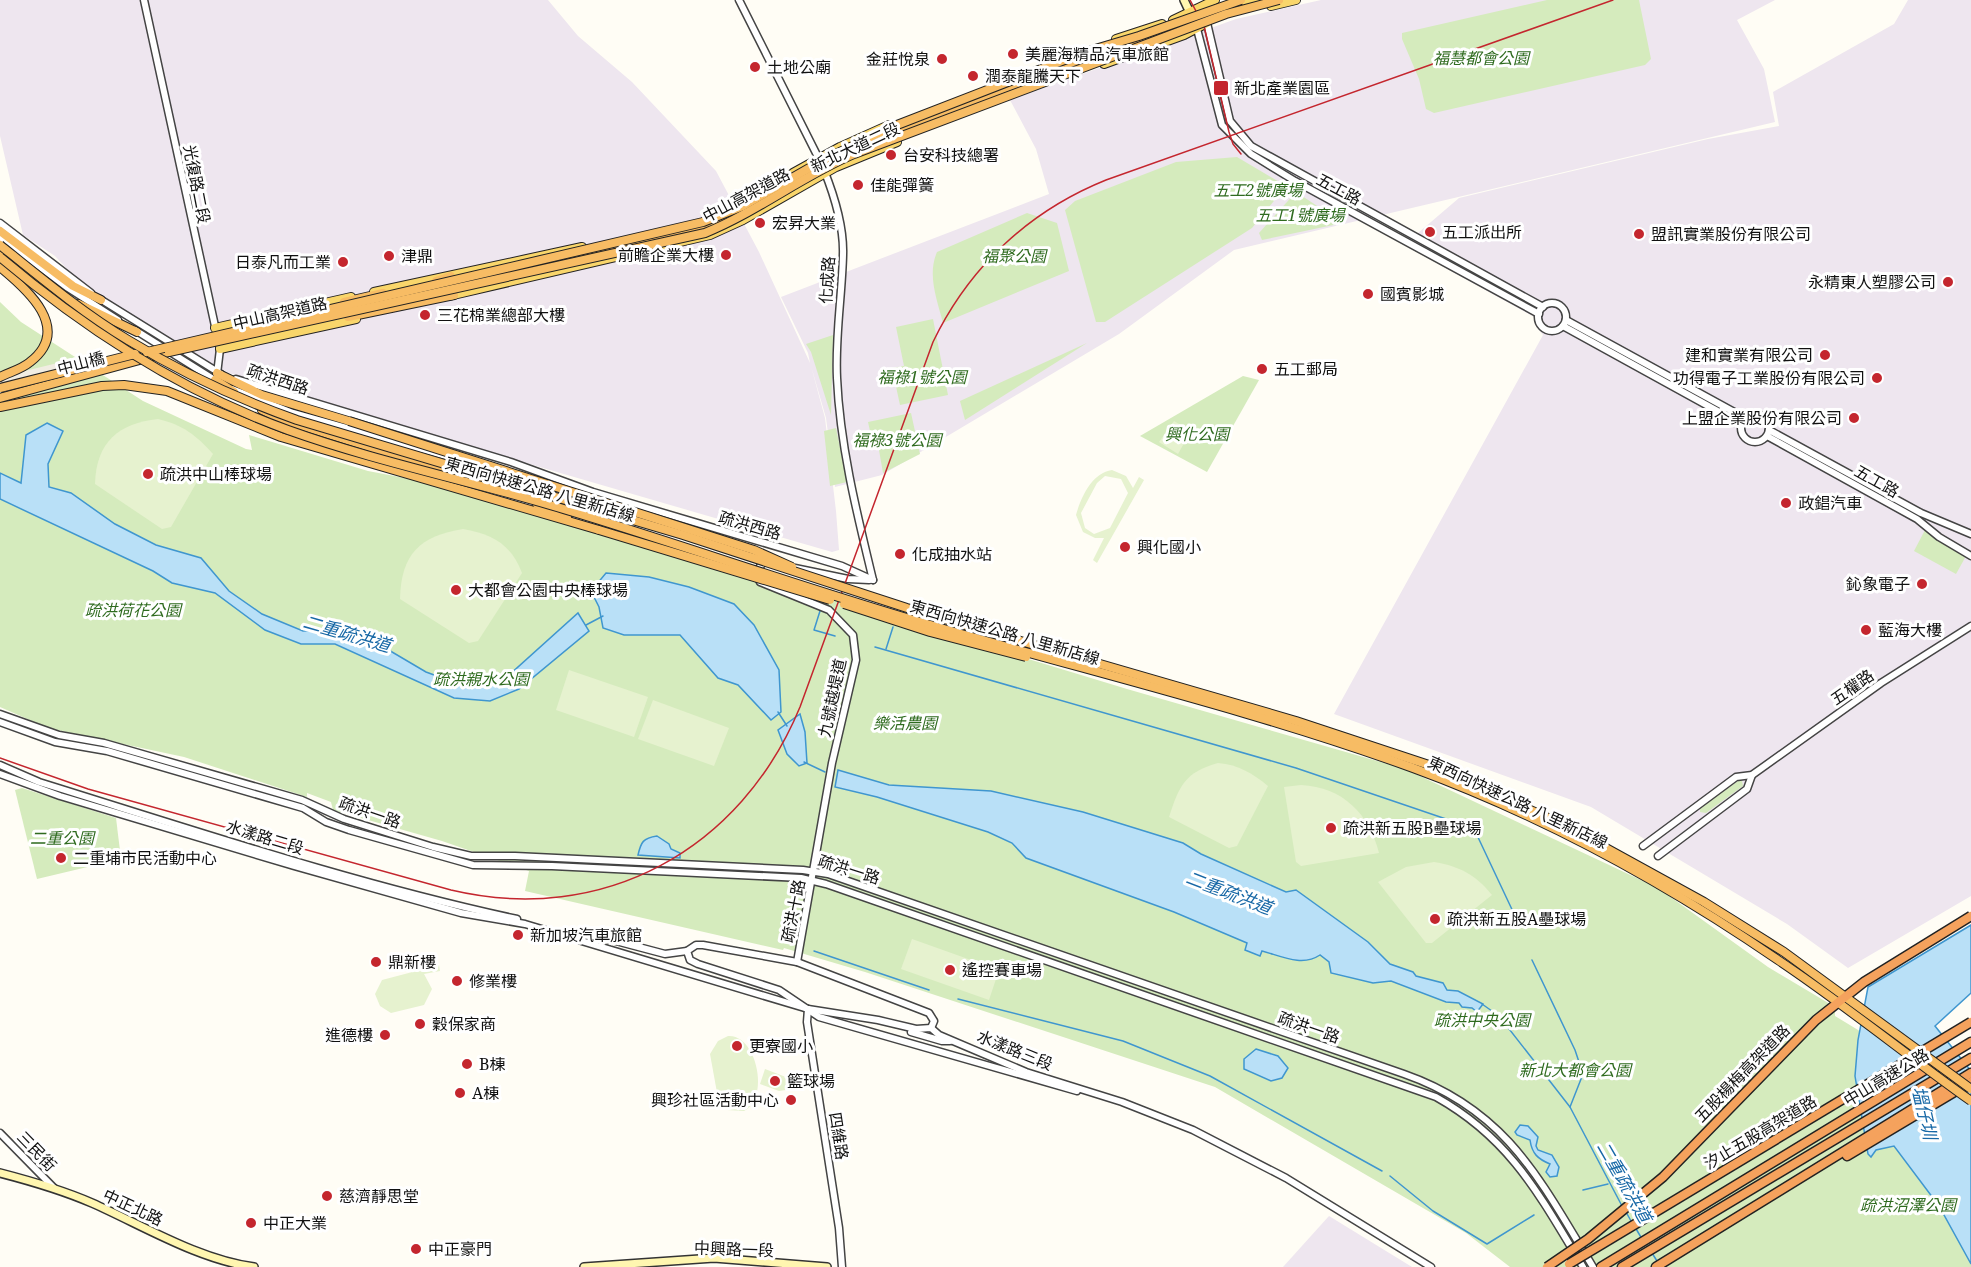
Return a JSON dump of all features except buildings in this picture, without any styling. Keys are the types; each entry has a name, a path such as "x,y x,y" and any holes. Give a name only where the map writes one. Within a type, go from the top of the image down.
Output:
{"highway":[{"path":"1221,0 1245,3 1267,0"},
{"name":"中山高架道路","path":"166,350 717,218 743,206 840,151 897,125 1085,52 1139,36 1241,0"},
{"name":"中山高架道路","path":"166,350 689,238 746,214 830,164 1044,81 1226,14 1279,0"},
{"path":"830,164 879,139 930,118 1107,51 1196,26 1208,19"},
{"path":"397,294 524,269 709,225 748,206 770,188"},
{"path":"0,231 73,286 102,300"},
{"name":"東西向快速公路 八里新店線","path":"0,245 127,340 201,381 246,402 297,420 638,522 829,583 1306,724 1421,762 1488,789 1621,855 1733,920 1784,952 1971,1089"},
{"path":"0,252 55,291 137,332"},
{"name":"東西向快速公路 八里新店線","path":"0,257 67,310 135,355 232,407 291,431 525,497 832,595 1052,660 1259,717 1385,758 1466,789 1558,832 1711,916 1780,961 1971,1101"},
{"path":"0,267 33,295 45,317 47,329 40,350 31,362 0,377"},
{"path":"166,350 211,332 451,276"},
{"path":"166,350 211,348 454,295"},
{"name":"中山橋","path":"0,388 166,350"},
{"name":"中山橋","path":"0,398 166,350"},
{"path":"216,376 262,395 754,549 829,583"},
{"path":"216,376 280,419 499,488 599,530"},
{"path":"0,407 102,386 124,385 167,392 281,436 599,530 930,633 1018,656 1052,660"},
{"name":"五股楊梅高架道路","path":"1547,1267 1588,1239 1663,1177 1816,1020 1864,982 1971,916"},
{"name":"汐止五股高架道路","path":"1565,1267 1971,1022"},
{"name":"中山高速公路","path":"1600,1267 1971,1042"},
{"name":"中山高速公路","path":"1622,1267 1971,1058"},
{"path":"1656,1267 1971,1073"},
{"path":"1685,1249 1747,1217 1971,1082"}],"main road":[{"path":"1184,0 1196,26"},
{"path":"1189,0 1190,12"},
{"name":"新北大道二段","path":"215,328 709,217 770,188 818,158 865,135 1003,80 1190,12 1205,2 1215,0"},
{"path":"1208,19 1261,0"},
{"path":"1190,12 1208,19 1296,0"},
{"path":"1205,2 1208,19"},
{"name":"新北大道二段","path":"220,349 710,235 743,220 825,173 979,108 1196,26"},
{"name":"中正北路","path":"0,1173 54,1188 183,1245 230,1262 254,1267"},
{"name":"中興路一段","path":"584,1267 641,1265 714,1258 827,1267"}],"street":[{"name":"光復路二段","path":"144,0 220,349 216,376"},
{"name":"化成路","path":"739,0 825,173 838,216 844,252 836,358 839,409 855,502 873,580"},
{"name":"五工路","path":"1208,19 1230,121 1237,133 1251,146 1543,307"},
{"name":"五工路","path":"1196,26 1222,125 1251,154 1295,181 1539,314"},
{"name":"疏洪西路","path":"0,223 102,300 216,376 511,462 583,489"},
{"name":"疏洪西路","path":"0,237 68,288 137,332 256,400 472,464 583,489 842,566 873,580"},
{"path":"1552,303 1558,304 1564,309 1565,323 1556,331 1547,330 1539,323 1539,314 1543,307 1552,303"},
{"path":"1565,323 1743,421"},
{"path":"1752,414 1761,415 1769,423 1768,433 1758,442 1749,440 1743,435 1743,421 1752,414"},
{"name":"五工路","path":"1768,433 1921,513 1971,534"},
{"name":"五工路","path":"1768,433 1917,519 1939,537 1971,556"},
{"name":"九號越堤道","path":"826,794 856,660 853,636 829,610 768,587 760,582 757,575 760,566 765,561 848,579 873,580"},
{"name":"五權路","path":"1643,846 1736,777 1752,775 1881,683 1971,626"},
{"name":"疏洪一路","path":"0,714 59,735 104,743 302,800 344,819 471,856 515,856 815,872 1382,1066 1448,1092 1486,1119 1521,1153 1593,1267"},
{"name":"疏洪一路","path":"0,722 55,742 107,751 303,808 326,822 349,830 473,865 552,866 813,880 1409,1085 1436,1097 1474,1121 1515,1159 1583,1267"},
{"name":"水漾路二段","path":"0,765 39,782 225,839 463,907 518,920 525,924"},
{"name":"水漾路二段","path":"0,774 60,796 304,869 461,913 525,924 561,935"},
{"name":"五權路","path":"1658,856 1747,789 1752,775"},
{"name":"疏洪十路","path":"797,962 815,872 826,794"},
{"path":"561,935 597,936 665,954 687,951 696,945 703,945 797,962 929,1013 934,1021 931,1028"},
{"name":"水漾路三段","path":"561,935 808,1009 916,1029 931,1028 939,1035 1026,1072 1122,1102 1199,1133 1286,1178 1431,1267"},
{"path":"687,951 690,960 779,990 819,1017 907,1040 1066,1089 1089,1093"},
{"name":"四維路","path":"808,1009 807,1022 839,1228 842,1267"},
{"path":"900,1025 907,1031 942,1041 954,1040"},
{"name":"三民街","path":"0,1132 54,1188"}],"shaded area":[{"path":"0,0 548,0 578,36 632,82 716,171 759,252 810,363 808,353 781,297 1049,194 1036,149 1010,100 1236,19 1321,0 1775,0 1737,20 1764,69 1775,122 1234,250 1119,334 882,475 835,487 826,418 811,366 825,418 836,511 839,550 832,552 340,409 223,371 78,281 55,256 23,235 0,136"},
{"path":"1908,0 1971,0 1971,896 1848,968 1787,924 1591,807 1334,714 1543,335 1535,325 1534,317 1404,245 1459,198 1708,139 1779,126 1773,92 1894,24"},
{"path":"74,359 100,375 0,399 0,377"},
{"path":"1329,1216 1412,1267 1283,1267"}],"green space":[{"name":"福慧都會公園","path":"1547,0 1639,0 1651,59 1645,65 1434,113 1426,109 1419,79 1402,39 1402,33"},
{"name":"五工2號廣場","path":"1237,157 1286,186 1252,228 1105,322 1096,322 1065,210 1075,201 1176,162"},
{"name":"五工1號廣場","path":"1296,192 1343,223 1262,240 1259,233"},
{"name":"福聚公園","path":"1027,213 1057,223 1069,271 943,323 933,278 937,252"},
{"name":"新北大都會公園","path":"0,302 21,322 143,401 246,449 252,450 249,435 368,471 484,493 1127,689 1405,769 1658,888 1768,967 1835,1007 1835,1016 1896,1053 1971,1114 1971,1267 1510,1267 1466,1233 1215,1087 865,972 784,948 783,950 525,891 529,871 442,841 333,810 331,802 307,793 307,797 184,757 48,728 0,707"},
{"name":"福祿1號公園","path":"933,319 948,395 900,405 892,368 904,366 896,327"},
{"path":"833,335 831,415 811,352 806,344"},
{"path":"1087,343 965,420 960,401"},
{"name":"興化公園","path":"1243,376 1259,380 1207,472 1140,436"},
{"name":"福祿3號公園","path":"911,413 920,454 883,473 876,433 870,431 868,422"},
{"name":"疏洪中山棒球場","path":"158,419 175,424 188,432 201,441 213,454 171,527 162,529 95,484 100,457 112,437 132,425"},
{"path":"1174,421 1191,431 1178,454 1159,442"},
{"path":"836,428 847,482 830,486 824,431"},
{"path":"1112,470 1126,476 1133,488 1139,477 1144,480 1097,563 1093,560 1104,538 1095,538 1083,532 1076,515 1088,487 1105,472","holes":["1105,476 1121,479 1128,493 1110,528 1094,534 1085,528 1081,513 1097,483"]},
{"name":"大都會公園中央棒球場","path":"463,529 492,537 499,542 512,555 522,573 478,641 469,643 400,599 404,570 416,550 424,542 435,537"},
{"path":"1925,530 1966,556 1956,574 1914,551"},
{"path":"569,670 648,697 634,737 556,710"},
{"path":"653,700 729,728 714,766 638,739"},
{"path":"1218,763 1245,770 1268,786 1237,846 1229,848 1169,817 1176,797 1185,782 1198,771"},
{"path":"1738,781 1742,781 1743,786 1706,813 1700,812 1700,808"},
{"name":"疏洪新五股B壘球場","path":"1301,785 1330,791 1352,805 1368,826 1379,853 1301,866 1296,862 1284,787"},
{"name":"二重公園","path":"22,788 116,818 121,859 37,879 15,790"},
{"name":"疏洪新五股A壘球場","path":"1434,862 1466,872 1492,895 1432,943 1426,943 1378,882 1406,867"},
{"name":"遙控賽車場","path":"912,939 999,970 989,1000 901,969"},
{"path":"439,965 440,971 424,974 432,989 424,1005 391,1013 380,1006 375,994 382,980"},
{"path":"728,1036 738,1038 746,1045 757,1068 757,1094 752,1104 744,1111 727,1110 718,1098 710,1054 718,1041"},
{"name":"籃球場","path":"765,1069 791,1079 786,1090 779,1091 760,1084"}],"water":[{"path":"47,423 63,431 48,464 49,487 71,493 115,524 156,545 201,558 229,591 262,614 303,631 328,630 387,649 426,672 456,683 486,686 509,675 578,613 589,631 519,689 490,701 454,698 335,644 301,644 265,630 215,593 172,583 153,571 0,499 0,473 21,483 26,435"},
{"path":"606,573 649,577 689,587 734,604 754,625 779,670 781,712 771,720 738,685 718,678 680,635 624,635 603,628 599,607 591,591"},
{"path":"800,714 805,732 807,763 799,766 787,754 778,730"},
{"path":"838,770 889,785 991,791 1083,812 1183,843 1201,854 1286,892 1296,890 1368,942 1390,964 1413,972 1416,976 1443,983 1447,990 1458,991 1483,1004 1477,1012 1472,1008 1462,1007 1459,1003 1446,1002 1391,981 1373,983 1331,973 1329,962 1320,955 1299,960 1262,951 1260,956 1245,950 1247,943 1174,912 1026,858 1012,843 988,832 877,797 835,787"},
{"path":"657,836 669,844 671,849 680,853 680,858 638,855 643,841"},
{"name":"塭仔圳","path":"1971,925 1971,993 1935,1026 1971,1071 1971,1264 1939,1206 1894,1146 1876,1150 1871,1157 1868,1154 1855,1076 1858,1040 1868,987"},
{"path":"1256,1049 1278,1056 1288,1068 1282,1078 1271,1081 1244,1069 1244,1059"},
{"path":"1520,1125 1528,1126 1538,1137 1536,1146 1538,1150 1552,1155 1559,1167 1557,1176 1550,1177 1546,1172 1550,1164 1536,1155 1530,1140 1517,1135 1515,1132"}],"waterway":[{"path":"820,611 814,630 835,636"},
{"name":"二重疏洪道","path":"586,625 603,616"},
{"path":"886,649 893,627"},
{"path":"875,647 1296,768 1449,820 1476,833 1516,918"},
{"name":"二重疏洪道","path":"778,712 787,726"},
{"name":"二重疏洪道","path":"804,762 825,772"},
{"path":"814,951 929,990"},
{"name":"二重疏洪道","path":"1532,960 1575,1050 1583,1074 1570,1107"},
{"path":"958,999 1123,1041 1210,1076 1382,1171"},
{"name":"二重疏洪道","path":"1482,1004 1499,1016 1570,1107 1622,1206"},
{"path":"1390,1176 1433,1211 1487,1244 1534,1215"},
{"path":"1583,1190 1608,1184"},
{"name":"二重疏洪道","path":"1626,1212 1631,1221"},
{"name":"二重疏洪道","path":"1635,1227 1642,1239"},
{"name":"二重疏洪道","path":"1652,1253 1657,1261"}],"railway":[{"path":"1190,0 1204,26 1229,132 1233,144 1241,154"},
{"path":"0,758 88,789 451,890 507,898 561,897 613,886 660,866 704,837 742,801 774,757 800,707 933,342 964,289 1004,244 1052,208 1106,180 1613,0"}],"place":[{"name":"美麗海精品汽車旅館","path":"1013,54"},
{"name":"金莊悅泉","path":"942,59"},
{"name":"土地公廟","path":"755,67"},
{"name":"潤泰龍騰天下","path":"973,76"},
{"name":"新北產業園區","path":"1221,88"},
{"name":"台安科技總署","path":"891,155"},
{"name":"佳能彈簧","path":"858,185"},
{"name":"宏昇大業","path":"760,223"},
{"name":"五工派出所","path":"1430,232"},
{"name":"盟訊實業股份有限公司","path":"1639,234"},
{"name":"前瞻企業大樓","path":"726,255"},
{"name":"津鼎","path":"389,256"},
{"name":"日泰凡而工業","path":"343,262"},
{"name":"永精東人塑膠公司","path":"1948,282"},
{"name":"國賓影城","path":"1368,294"},
{"name":"三花棉業總部大樓","path":"425,315"},
{"name":"建和實業有限公司","path":"1825,355"},
{"name":"五工郵局","path":"1262,369"},
{"name":"功得電子工業股份有限公司","path":"1877,378"},
{"name":"上盟企業股份有限公司","path":"1854,418"},
{"name":"疏洪中山棒球場","path":"148,474"},
{"name":"政錩汽車","path":"1786,503"},
{"name":"興化國小","path":"1125,547"},
{"name":"化成抽水站","path":"900,554"},
{"name":"鈊象電子","path":"1922,584"},
{"name":"大都會公園中央棒球場","path":"456,590"},
{"name":"藍海大樓","path":"1866,630"},
{"name":"疏洪新五股B壘球場","path":"1331,828"},
{"name":"二重埔市民活動中心","path":"61,858"},
{"name":"疏洪新五股A壘球場","path":"1435,919"},
{"name":"新加坡汽車旅館","path":"518,935"},
{"name":"鼎新樓","path":"376,962"},
{"name":"遙控賽車場","path":"950,970"},
{"name":"修業樓","path":"457,981"},
{"name":"穀保家商","path":"420,1024"},
{"name":"進德樓","path":"385,1035"},
{"name":"更寮國小","path":"737,1046"},
{"name":"B棟","path":"467,1064"},
{"name":"籃球場","path":"775,1081"},
{"name":"A棟","path":"460,1093"},
{"name":"興珍社區活動中心","path":"791,1100"},
{"name":"慈濟靜思堂","path":"327,1196"},
{"name":"中正大業","path":"251,1223"},
{"name":"中正豪門","path":"416,1249"}],"park label":[{"name":"疏洪荷花公園","path":"133,610"},
{"name":"疏洪親水公園","path":"481,679"},
{"name":"樂活農園","path":"905,723"},
{"name":"疏洪中央公園","path":"1482,1020"},
{"name":"疏洪沼澤公園","path":"1908,1205"}]}
